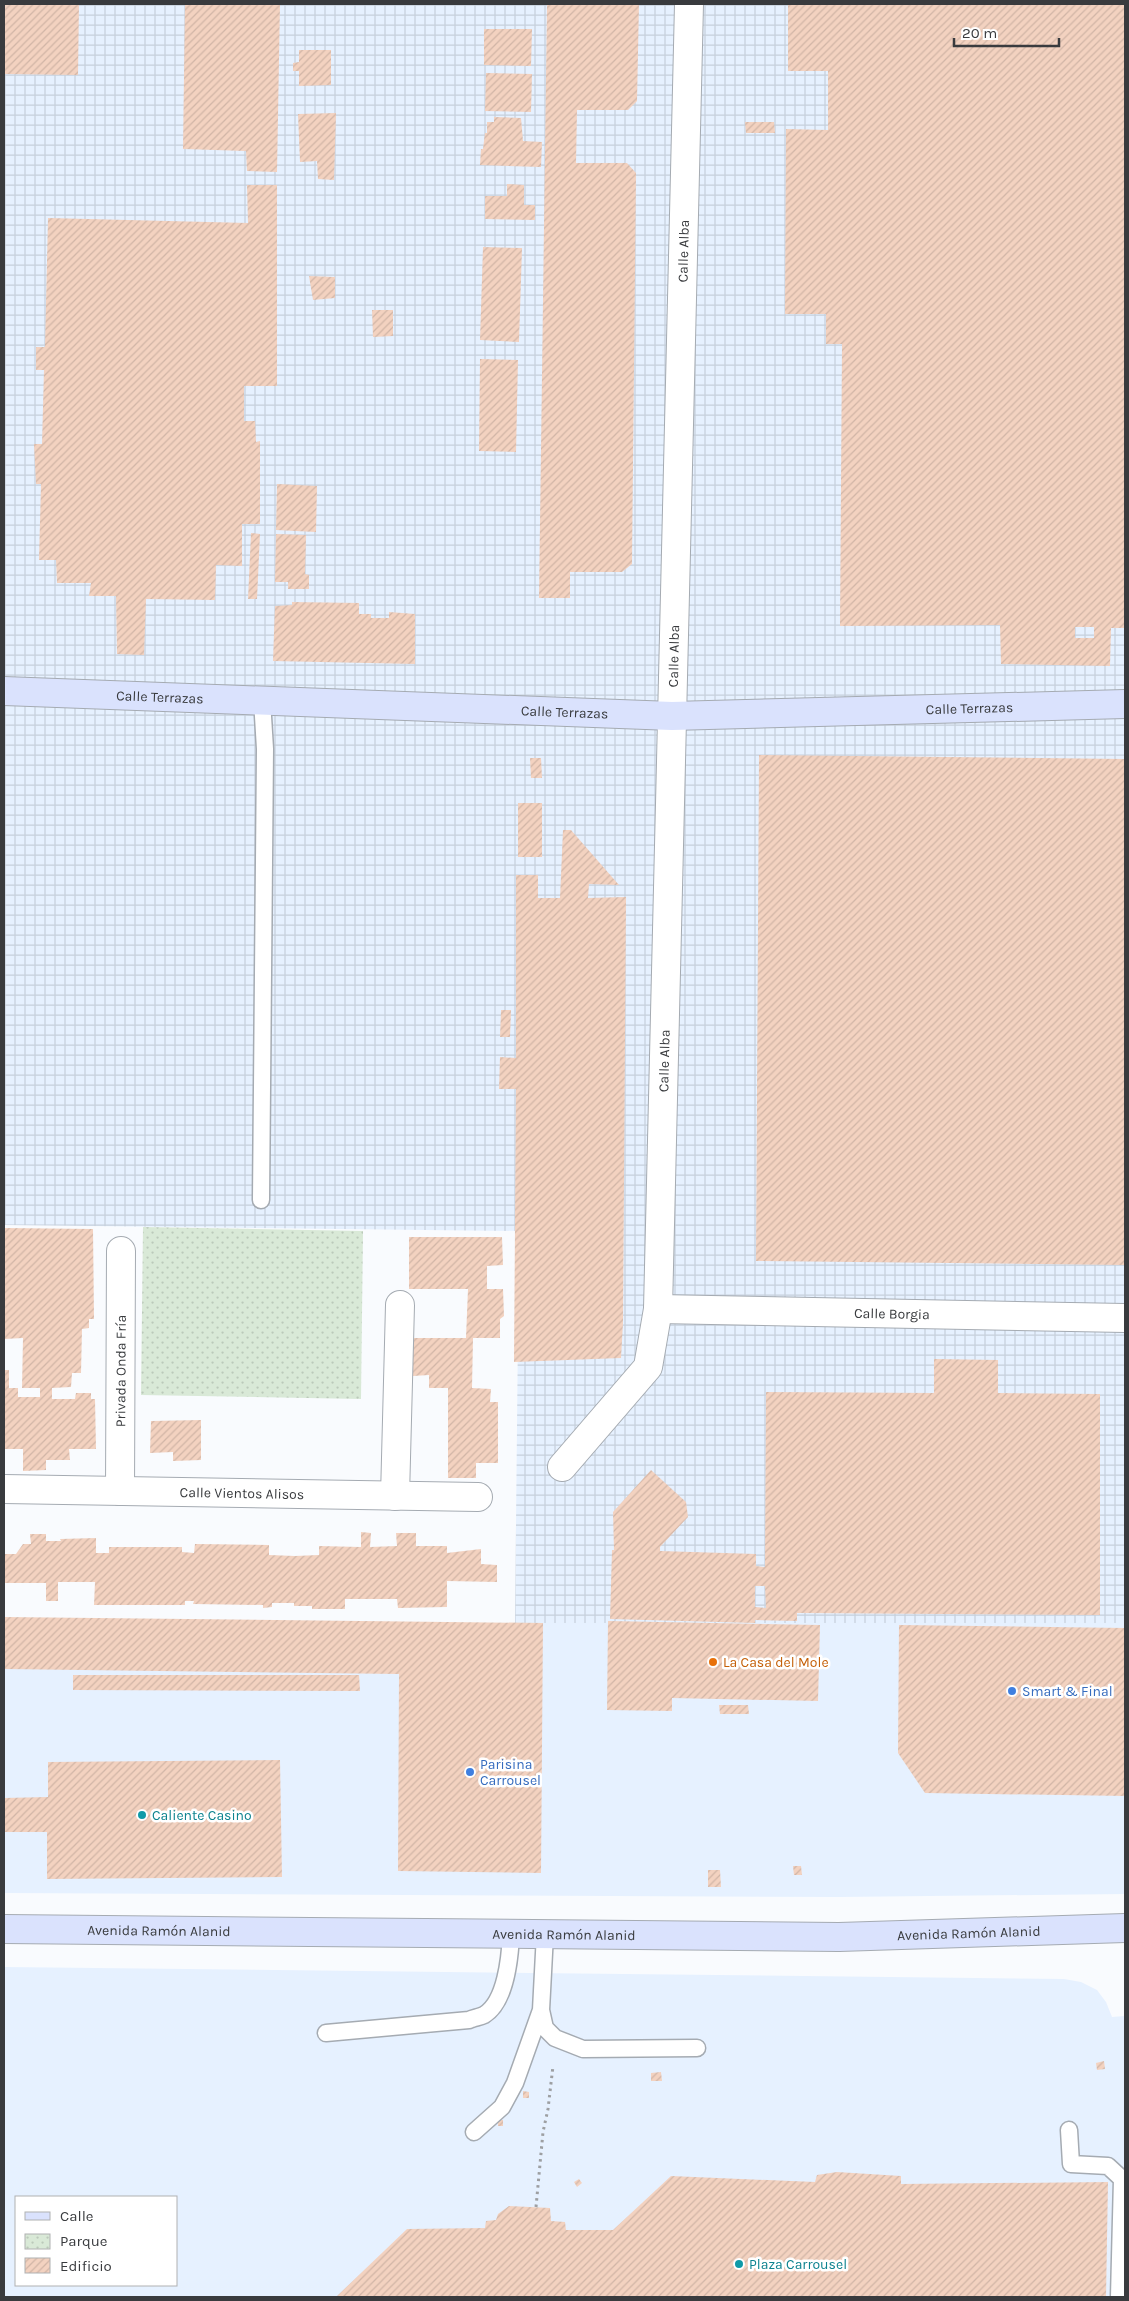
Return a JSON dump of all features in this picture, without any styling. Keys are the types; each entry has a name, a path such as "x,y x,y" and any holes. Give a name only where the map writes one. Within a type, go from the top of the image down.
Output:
{"street":[{"name":"Calle Alba","path":"562,1467 648,1367 658,1309 689,4"},
{"name":"Calle Terrazas","path":"4,691 672,716 1125,704"},
{"name":"Privada Onda Fría","path":"120,1252 120,1491"},
{"path":"395,1496 400,1305"},
{"name":"Calle Borgia","path":"658,1309 1125,1318"},
{"name":"Calle Vientos Alisos","path":"4,1489 478,1497"},
{"name":"Avenida Ramón Alanid","path":"4,1929 839,1937 1125,1928"}],"lane":[{"path":"261,1200 266,749 262,700"},
{"path":"326,2033 469,2020 485,2014 496,2002 510,1965 511,1934"},
{"path":"544,1934 541,2010 545,2028 555,2038 583,2049 697,2048"},
{"path":"474,2132 502,2107 515,2083 541,2010"},
{"path":"1069,2130 1071,2164 1108,2166 1122,2179 1119,2297"}],"path":[{"path":"536,2207 555,2038"}],"shaded area":[{"path":"4,4 1125,4 1125,1623 515,1623 519,1231 4,1225"},
{"path":"4,1623 1125,1623 1125,1894 839,1897 4,1893"},
{"name":"Plaza Carrousel","path":"4,1967 1064,1979 1081,1982 1097,1990 1106,2002 1112,2017 1125,2016 1125,2297 4,2297"}],"green space":[{"path":"143,1227 363,1231 361,1399 141,1395"}],"building":[{"path":"4,4 79,4 78,75 4,74"},
{"path":"185,4 280,4 277,172 247,171 246,151 183,149"},
{"path":"547,4 639,4 637,101 628,110 577,110 576,163 627,163 636,173 632,564 622,572 570,572 570,598 539,598"},
{"path":"788,4 1125,4 1125,628 1111,628 1110,666 1001,664 1000,625 840,626 842,344 826,344 826,314 785,314 786,129 828,130 828,71 788,71","holes":["1075,627 1094,627 1094,638 1075,638"]},
{"path":"484,29 532,29 531,66 484,65"},
{"path":"299,50 331,50 331,85 299,86 299,71 293,71 293,63 299,62"},
{"path":"486,73 532,74 531,112 485,111"},
{"path":"336,113 334,180 318,179 317,161 300,162 298,114"},
{"path":"494,117 521,118 523,141 542,142 541,167 480,165 481,149 483,149 485,133 487,133 487,122 494,122"},
{"path":"745,122 774,122 775,133 746,133"},
{"path":"507,184 524,185 524,205 535,205 535,220 485,219 485,196 507,196"},
{"path":"247,185 277,185 277,386 244,386 244,421 255,421 256,442 260,441 260,524 242,524 242,566 216,565 215,600 146,599 144,655 117,654 116,596 89,596 91,583 57,583 56,560 39,560 41,484 36,484 34,444 42,444 44,370 36,370 36,347 45,347 48,218 248,223"},
{"path":"483,247 522,248 519,342 480,340"},
{"path":"309,276 335,277 335,298 313,300"},
{"path":"372,310 393,310 393,336 373,337"},
{"path":"480,359 518,360 516,452 479,451"},
{"path":"277,484 317,486 316,532 276,530"},
{"path":"251,533 260,534 257,599 248,599"},
{"path":"276,534 306,535 305,574 309,575 309,589 288,589 288,582 275,582"},
{"path":"292,602 359,603 359,614 371,614 371,618 389,618 389,612 415,614 415,664 273,661 275,606 292,605"},
{"path":"759,755 1125,759 1125,1265 756,1261"},
{"path":"530,758 541,758 542,778 531,778"},
{"path":"518,803 542,803 542,857 518,857"},
{"path":"563,830 571,830 619,885 589,884 588,898 626,897 623,1323 621,1358 514,1362 516,1089 499,1089 500,1057 516,1058 516,875 538,875 538,898 560,898"},
{"path":"501,1010 511,1010 510,1037 500,1037"},
{"path":"4,1228 93,1229 94,1319 89,1319 89,1328 82,1329 81,1373 72,1373 71,1387 52,1388 52,1399 75,1399 76,1393 91,1393 91,1399 95,1399 96,1449 69,1449 70,1460 46,1460 46,1470 23,1471 23,1449 4,1449 4,1370 9,1370 9,1388 18,1388 18,1397 40,1397 40,1388 22,1388 23,1338 4,1339"},
{"path":"409,1237 502,1237 503,1265 487,1266 487,1289 503,1289 504,1316 500,1319 500,1338 473,1338 472,1388 491,1389 490,1402 498,1402 498,1463 476,1463 476,1478 448,1478 448,1388 429,1388 429,1375 413,1376 412,1338 466,1338 468,1289 409,1289"},
{"path":"934,1359 998,1360 998,1393 1100,1394 1100,1615 797,1613 797,1621 755,1620 755,1623 610,1619 612,1550 614,1550 613,1512 651,1470 686,1502 688,1517 660,1547 660,1551 756,1554 756,1566 765,1567 766,1392 934,1393","holes":["755,1586 765,1586 766,1608 755,1607"]},
{"path":"201,1420 201,1460 173,1461 173,1452 150,1453 151,1421"},
{"path":"361,1532 371,1533 370,1547 397,1546 396,1533 416,1533 416,1546 447,1546 447,1553 481,1549 481,1564 497,1565 497,1582 447,1581 447,1607 398,1608 397,1599 345,1599 345,1609 312,1609 312,1606 294,1606 294,1603 272,1603 272,1607 263,1608 263,1605 193,1604 194,1601 185,1601 185,1605 94,1605 95,1582 58,1582 58,1601 46,1601 46,1583 4,1583 4,1554 16,1554 23,1544 31,1544 30,1534 46,1534 46,1541 96,1538 96,1553 109,1553 109,1547 182,1547 182,1552 194,1553 195,1544 269,1545 269,1555 295,1556 319,1555 319,1546 361,1547"},
{"name":"Parisina Carrousel","path":"4,1617 543,1623 541,1873 398,1871 399,1674 4,1669"},
{"name":"La Casa del Mole","path":"608,1621 820,1625 818,1701 672,1698 672,1711 607,1710"},
{"name":"Smart & Final","path":"899,1625 1125,1628 1125,1796 925,1793 898,1753"},
{"path":"73,1675 359,1675 360,1691 73,1690"},
{"path":"719,1705 748,1705 749,1714 720,1714"},
{"name":"Caliente Casino","path":"280,1760 282,1877 47,1879 47,1832 4,1832 4,1798 48,1797 48,1762"},
{"path":"793,1866 801,1866 802,1875 794,1875"},
{"path":"708,1870 720,1870 721,1887 708,1887"},
{"path":"1104,2061 1105,2069 1097,2070 1096,2063"},
{"path":"661,2072 662,2081 651,2081 651,2073"},
{"path":"523,2091 529,2092 529,2098 523,2098"},
{"path":"498,2120 503,2120 503,2126 498,2126"},
{"name":"Plaza Carrousel","path":"837,2172 901,2176 901,2184 1108,2182 1106,2297 336,2297 407,2229 485,2228 486,2221 496,2220 498,2214 509,2206 550,2208 551,2221 565,2222 566,2230 613,2230 671,2176 815,2182 817,2175"},
{"path":"579,2179 582,2183 577,2187 574,2182"}],"place":[{"name":"La Casa del Mole","path":"713,1662"},
{"name":"Smart & Final","path":"1012,1691"},
{"name":"Parisina Carrousel","path":"470,1772"},
{"name":"Caliente Casino","path":"142,1815"},
{"name":"Plaza Carrousel","path":"739,2264"}]}
